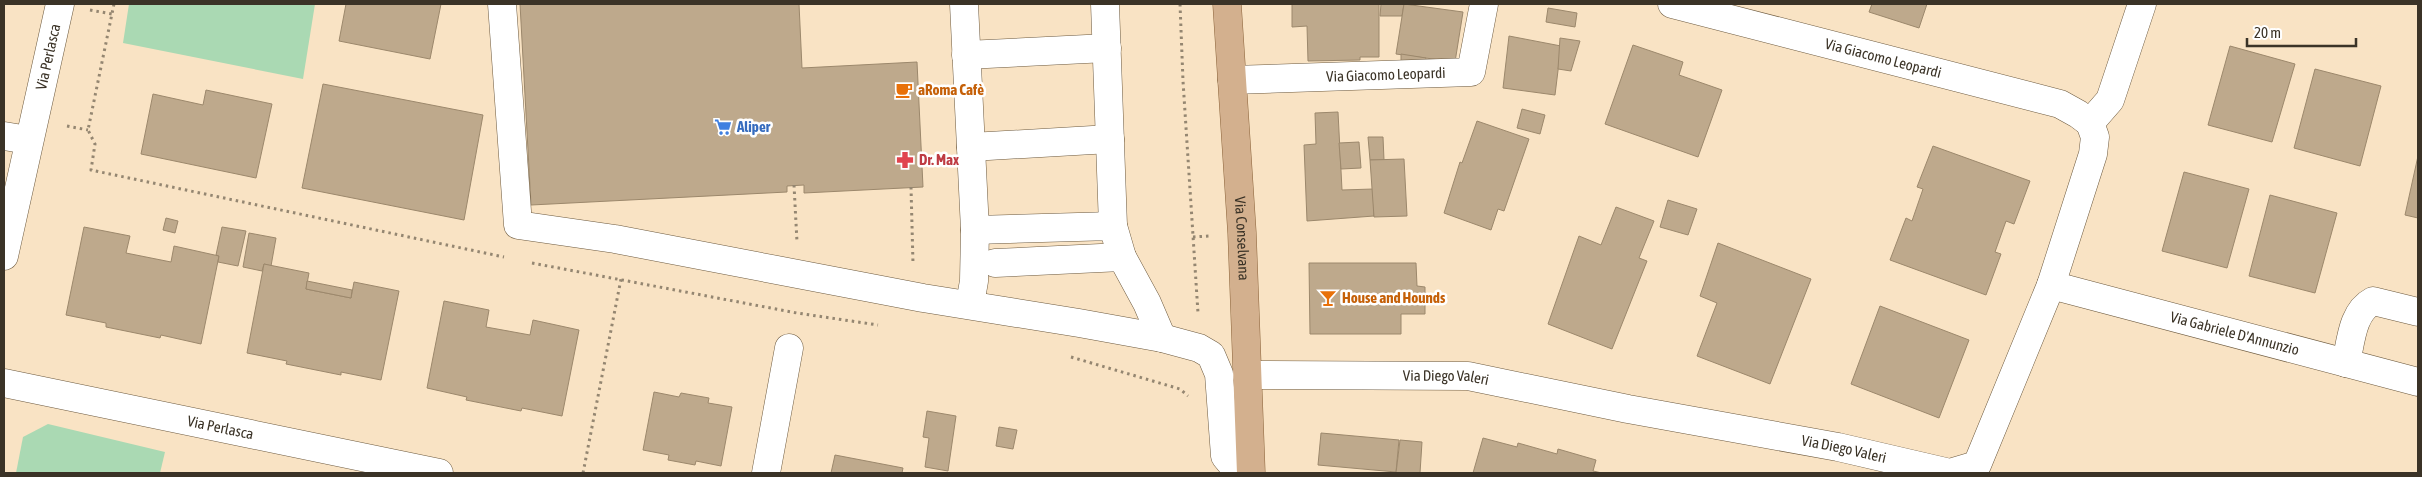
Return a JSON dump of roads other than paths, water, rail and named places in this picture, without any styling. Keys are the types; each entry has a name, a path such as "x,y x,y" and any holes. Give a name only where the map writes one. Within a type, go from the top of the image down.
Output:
{"main road":[{"name":"Via Conselvana","path":"1227,4 1242,233 1251,473"}],"street":[{"name":"Via Perlasca","path":"4,256 16,138 60,4"},
{"path":"502,4 518,225 615,239 914,296 1162,338 1199,348 1211,356 1219,374 1225,456 1239,473"},
{"path":"964,4 975,230 974,281 970,304"},
{"path":"1105,4 1113,226 1122,258 1147,303 1162,338"},
{"name":"Via Giacomo Leopardi","path":"1232,80 1471,72 1484,4"},
{"name":"Via Giacomo Leopardi","path":"1672,4 2060,104 2090,123"},
{"path":"2090,123 2110,100 2142,4"},
{"path":"966,55 1107,48"},
{"name":"Via Diego Valeri","path":"1248,375 1468,376 1628,409 1838,447 1950,472 1976,466 2051,285 2093,154 2095,137 2090,123"},
{"path":"971,147 1110,139"},
{"path":"975,230 1113,226"},
{"path":"995,263 1122,258"},
{"name":"Via Gabriele D'Annunzio","path":"2051,285 2418,382"},
{"path":"2346,363 2358,316 2364,306 2373,301 2418,312"},
{"path":"766,473 789,348"},
{"name":"Via Perlasca","path":"4,383 439,473"}],"place":[{"name":"aRoma Cafè","path":"904,90"},
{"name":"Aliper","path":"723,127"},
{"name":"Dr. Max","path":"905,160"},
{"name":"House and Hounds","path":"1328,298"}]}
